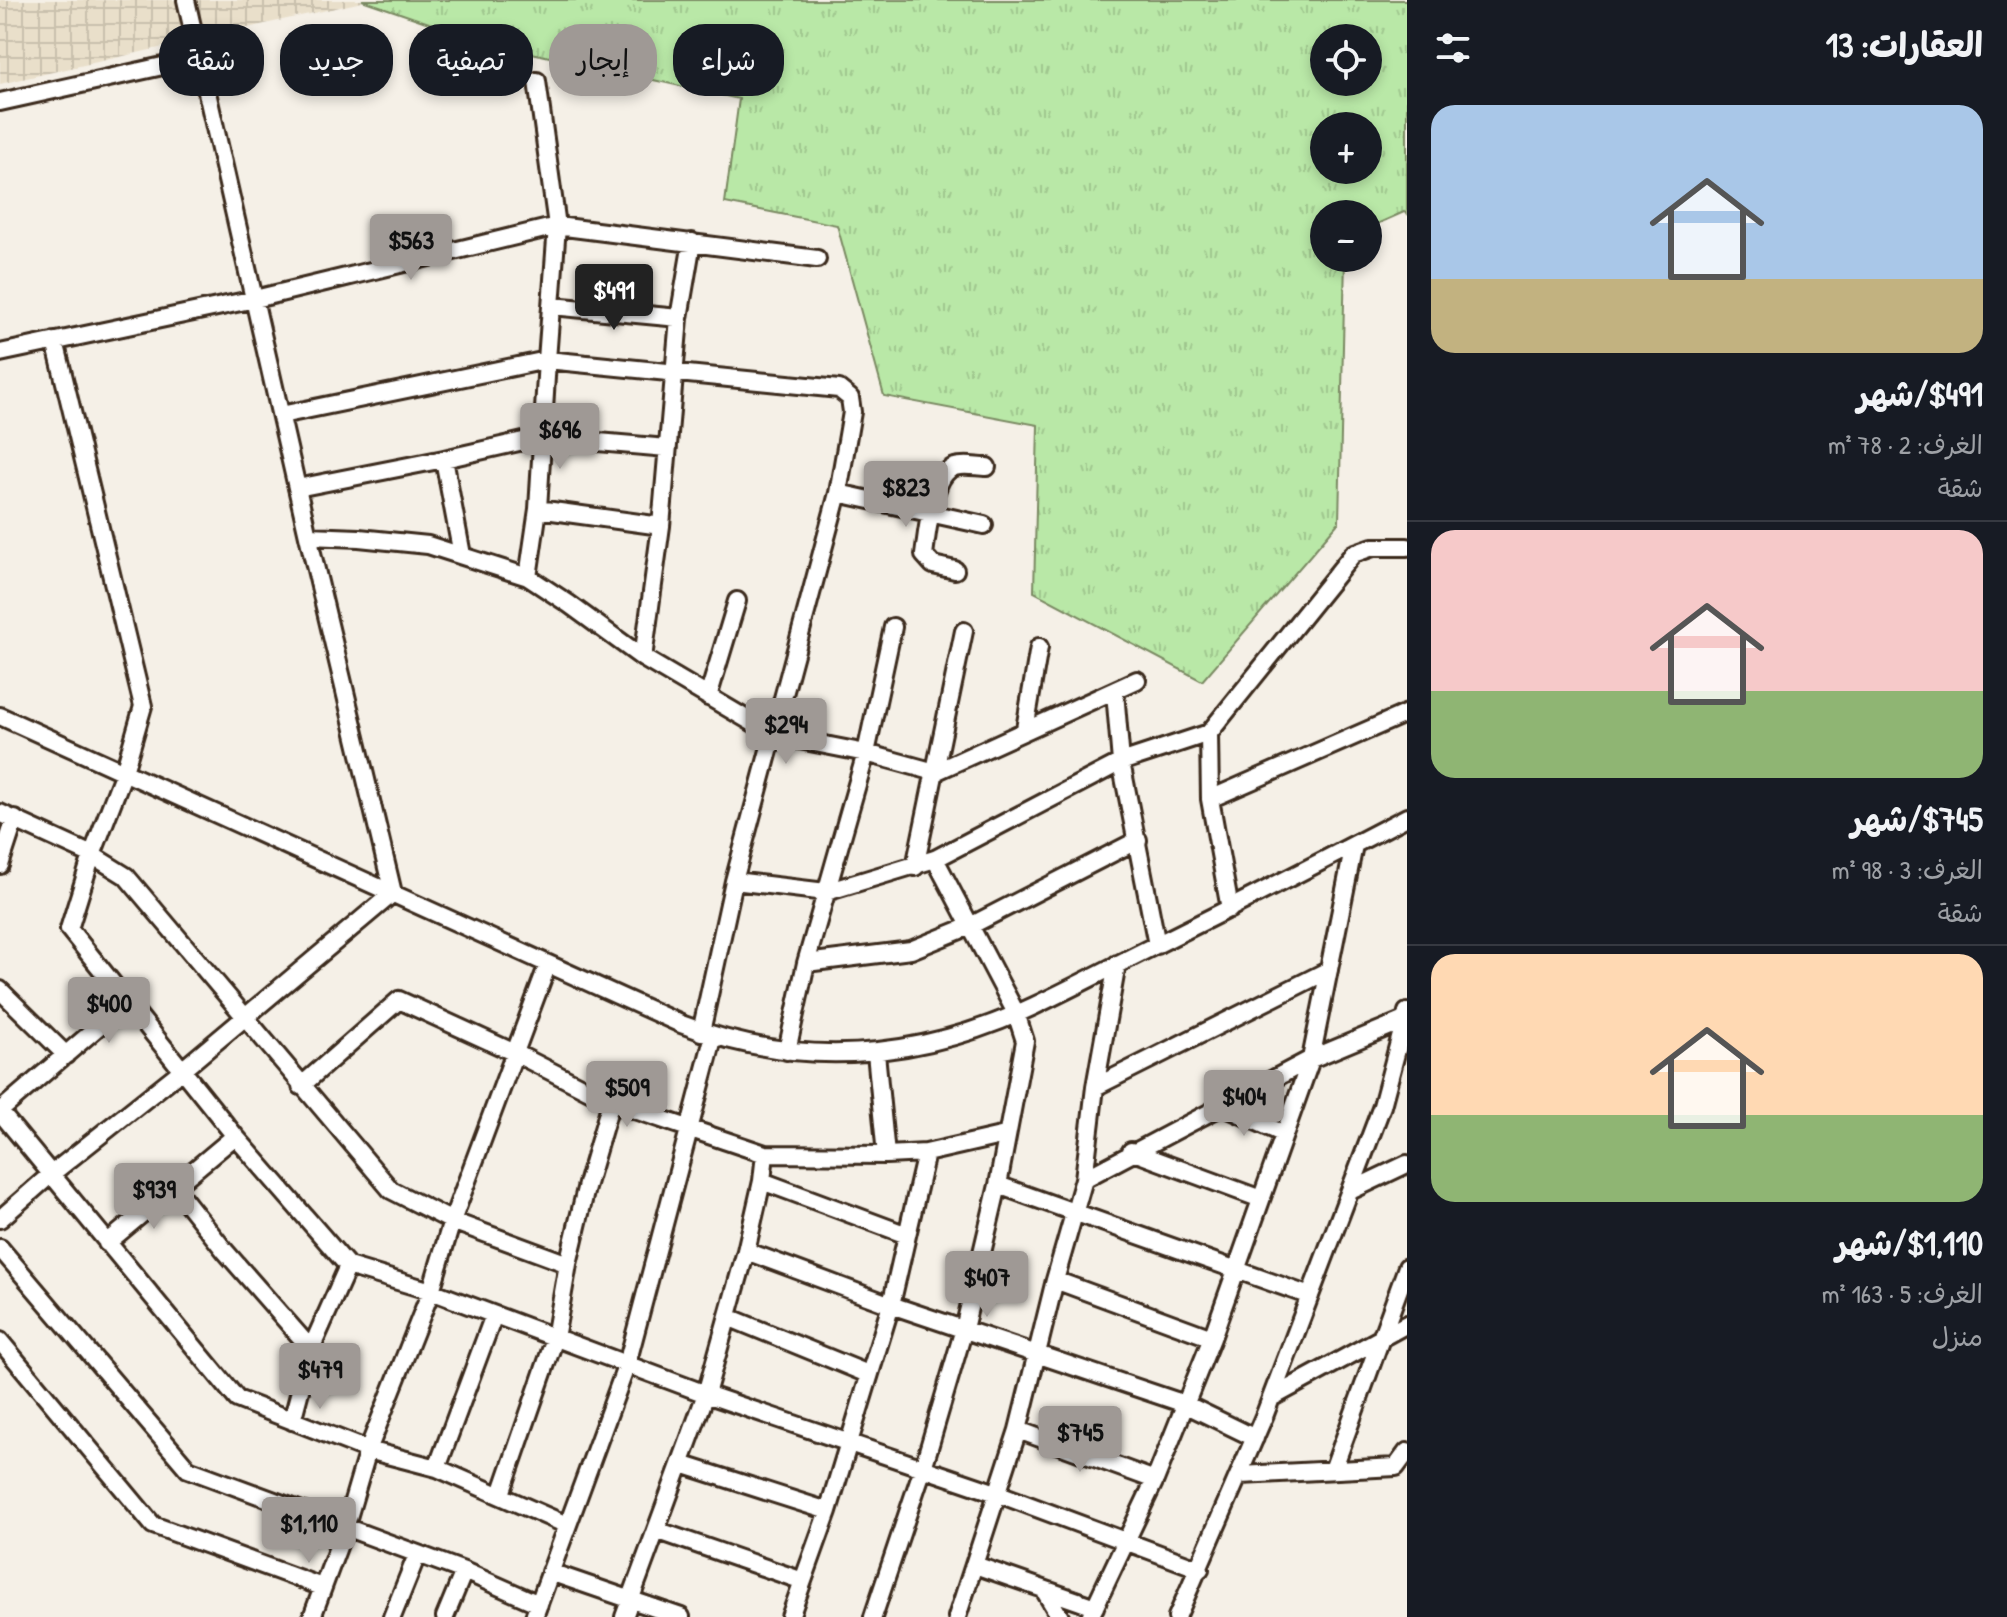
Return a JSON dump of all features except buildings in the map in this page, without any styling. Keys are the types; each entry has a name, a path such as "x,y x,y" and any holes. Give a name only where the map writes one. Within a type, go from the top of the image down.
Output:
{"street":[{"path":"186,0 191,24"},
{"path":"0,102 159,67"},
{"path":"528,577 538,509 557,226 537,81"},
{"path":"208,96 393,893"},
{"path":"0,353 255,299 557,226 817,259"},
{"path":"643,658 661,526 679,318 692,242"},
{"path":"552,306 679,318"},
{"path":"55,341 143,706 124,772 92,855 69,929 181,1071 348,1266 431,1291 706,1394 999,1494 1200,1569"},
{"path":"0,1248 188,1469 464,1571 537,1611 627,1364 689,1129 734,881 838,493 852,412 850,398 839,389 547,360 281,415"},
{"path":"297,488 541,437 667,448"},
{"path":"444,459 462,555"},
{"path":"955,570 933,565 924,555 930,513 942,476 955,466 987,467"},
{"path":"838,493 984,525"},
{"path":"538,509 661,526"},
{"path":"308,536 428,545 528,577 643,658 774,735 866,753 935,772 1137,680"},
{"path":"734,881 826,892 915,867 1121,762 1209,733 1353,554 1373,547 1407,547"},
{"path":"708,697 737,601"},
{"path":"787,1051 806,963 866,753 893,627"},
{"path":"915,867 964,631"},
{"path":"1025,729 1039,647"},
{"path":"1115,692 1121,762 1157,945"},
{"path":"1210,799 1407,713"},
{"path":"0,716 707,1034 787,1051 832,1055 913,1047 970,1031 1016,1013 1230,909 1407,817"},
{"path":"1209,733 1210,799 1230,909"},
{"path":"0,865 8,816 92,855 126,876 391,1190 452,1221 568,1264"},
{"path":"806,963 911,950 970,926 1138,840"},
{"path":"975,1565 1044,1590 1092,1612 1155,1480 1212,1338 1311,1059 1354,845"},
{"path":"873,1617 923,1468 964,1329 998,1185 1025,1041 1016,1013 935,859"},
{"path":"0,1219 393,893"},
{"path":"312,1617 345,1528 368,1450 431,1291 452,1221 548,964"},
{"path":"957,1617 1018,1430 1073,1210 1084,1179 1095,1087 1117,964"},
{"path":"1095,1087 1329,970"},
{"path":"0,990 66,1055"},
{"path":"301,1086 399,1000 515,1053 611,1102 765,1154 926,1153 1005,1135"},
{"path":"126,1003 0,1112 237,1399 368,1450 437,1468 567,1525"},
{"path":"1084,1179 1131,1151 1311,1059 1406,1017"},
{"path":"1177,1617 1240,1475 1310,1296 1382,1106 1406,1017"},
{"path":"876,1053 886,1155"},
{"path":"501,1494 555,1338 568,1264 611,1102"},
{"path":"1220,1105 1284,1134"},
{"path":"107,1243 235,1136"},
{"path":"1131,1151 1261,1199"},
{"path":"790,1617 828,1511 891,1305 926,1153"},
{"path":"624,1617 706,1394 746,1251 765,1154"},
{"path":"1350,1191 1407,1164"},
{"path":"762,1181 907,1235"},
{"path":"998,1185 1310,1296"},
{"path":"175,1188 225,1251 311,1349"},
{"path":"746,1251 891,1305 1185,1404 1255,1438"},
{"path":"292,1421 311,1349 348,1266"},
{"path":"1333,1470 1407,1267"},
{"path":"1055,1280 1212,1338"},
{"path":"437,1468 494,1315"},
{"path":"728,1317 868,1374"},
{"path":"1271,1398 1407,1324"},
{"path":"0,1341 153,1525 322,1587"},
{"path":"1018,1430 1155,1480"},
{"path":"1240,1475 1396,1467 1407,1452"},
{"path":"681,1464 828,1511"},
{"path":"656,1530 803,1581"},
{"path":"392,1617 417,1555"},
{"path":"445,1617 464,1571"},
{"path":"550,1572 681,1617"},
{"path":"1044,1590 1060,1617"}],"shaded area":[{"path":"0,0 362,0 264,24 159,24 159,48 0,84"}],"green space":[{"path":"362,0 1407,0 1407,214 1404,212 1382,222 1382,200 1310,200 1310,272 1345,272 1339,522 1202,681 1034,592 1038,425 884,396 837,225 725,203 739,99 726,96 784,96 784,24 673,24 673,84 657,81 657,24 549,24 549,57 533,53 533,24 432,24"}]}
